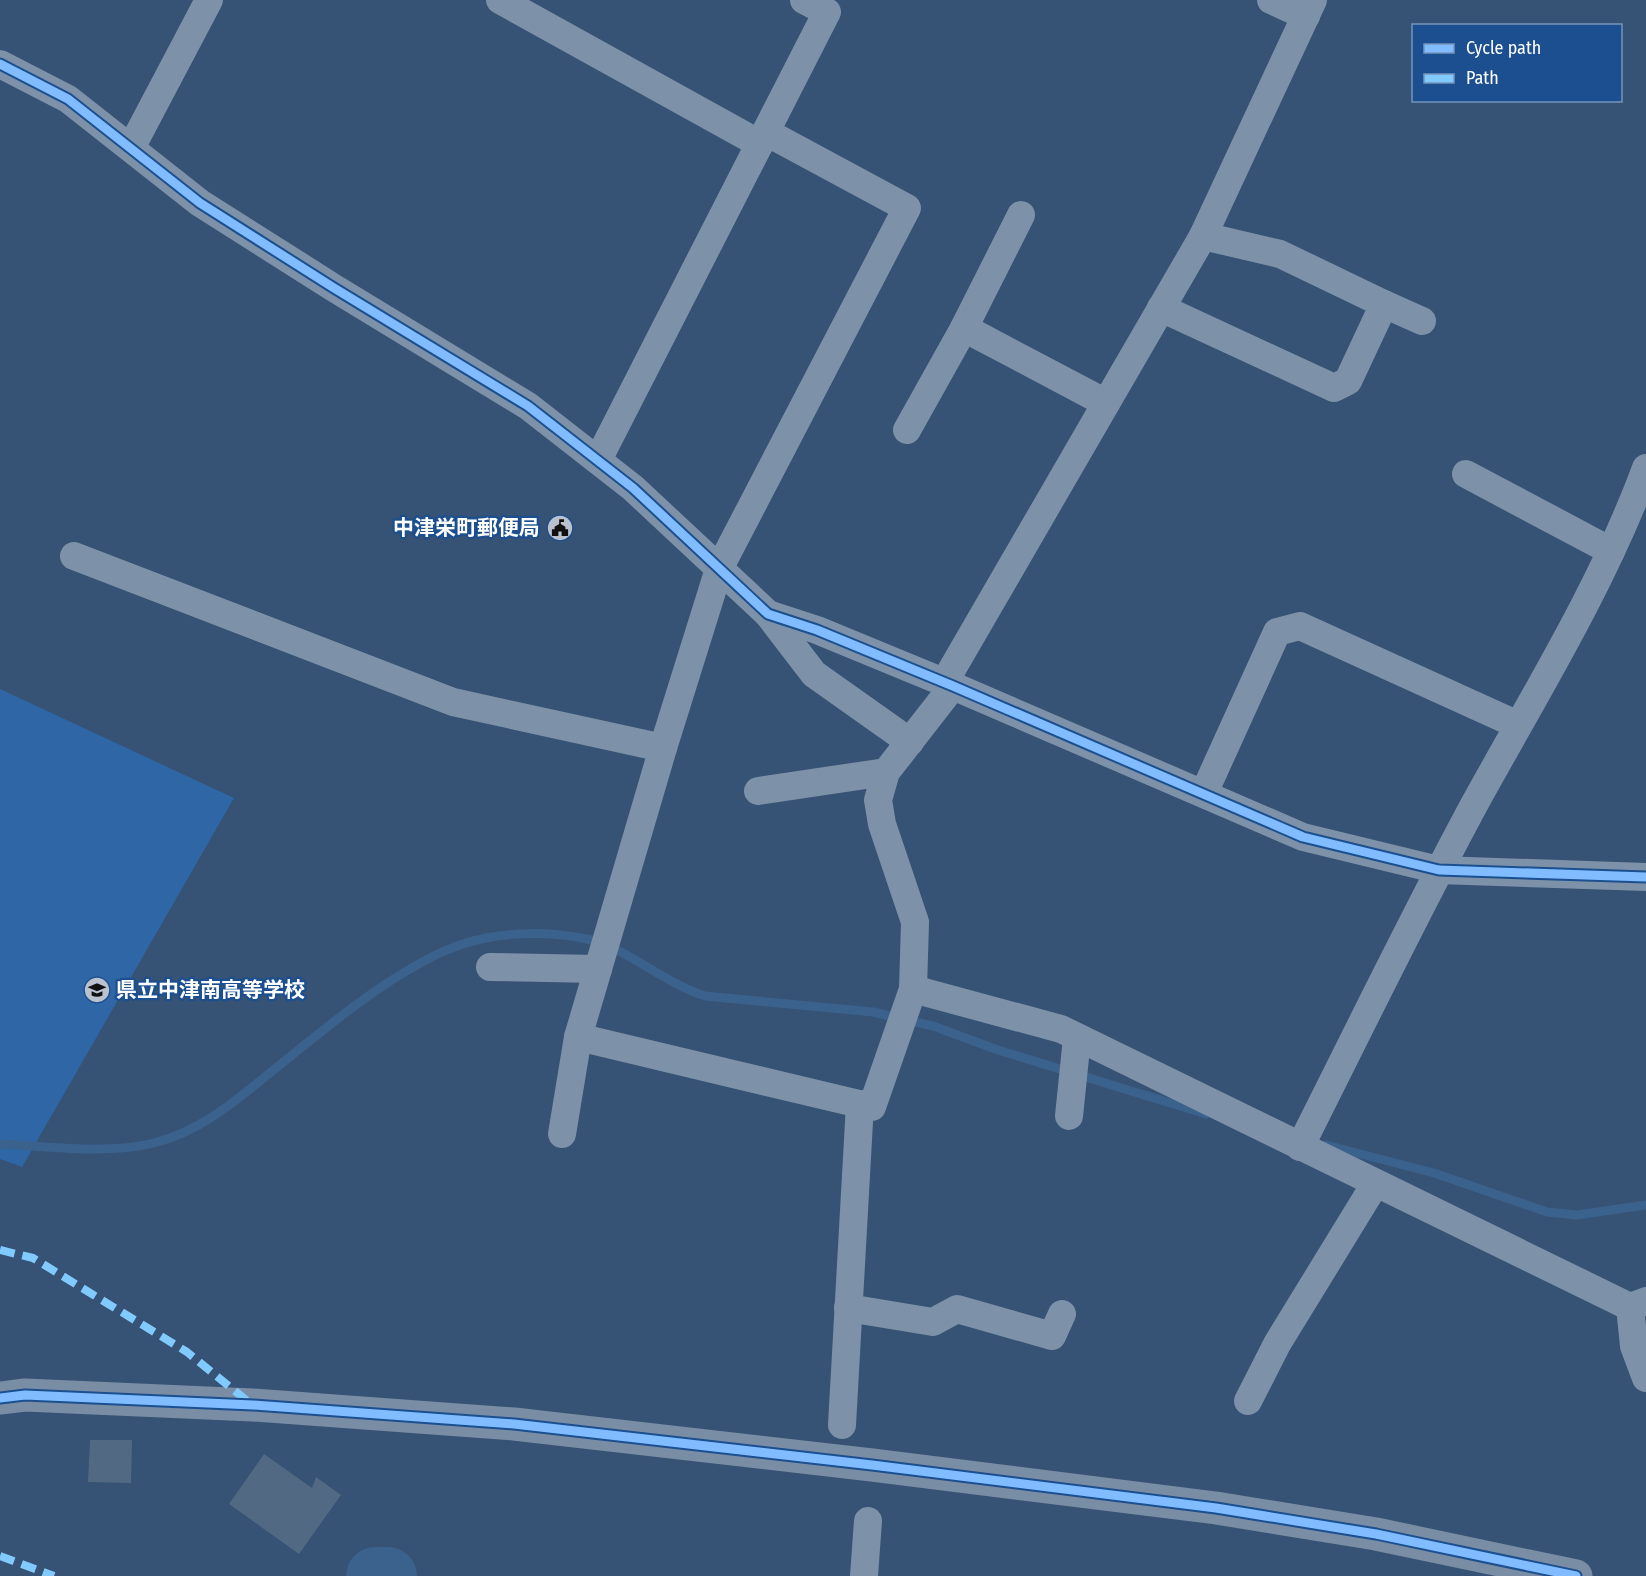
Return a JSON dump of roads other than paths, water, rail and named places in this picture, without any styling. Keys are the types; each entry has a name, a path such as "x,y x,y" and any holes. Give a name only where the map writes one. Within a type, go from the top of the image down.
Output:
{"street":[{"path":"131,148 210,0"},
{"path":"500,0 763,138 907,208 719,569 663,748 578,1037 562,1134"},
{"path":"598,460 827,12 804,0"},
{"path":"578,1037 872,1107 913,989 915,922 882,824 878,800 886,772 910,742 949,685 1106,403 1203,236 1309,8 1271,0"},
{"path":"0,64 68,99 200,203 528,406 633,488 768,614 814,674 910,742"},
{"path":"907,430 964,328 1022,215"},
{"path":"1203,236 1280,254 1422,321"},
{"path":"1161,308 1334,388 1347,381 1384,304"},
{"path":"964,328 1106,403"},
{"path":"1300,1148 1439,870 1611,551 1638,512 1646,468"},
{"path":"1466,474 1611,551"},
{"path":"74,556 453,702 663,748"},
{"path":"768,614 817,630 949,685 1303,837 1439,870 1646,877"},
{"path":"1204,793 1277,632 1300,626 1518,725"},
{"path":"758,790 886,772"},
{"path":"490,967 598,969"},
{"path":"913,989 1061,1029 1375,1184 1638,1304 1634,1346 1646,1378"},
{"path":"1069,1116 1077,1038"},
{"path":"842,1425 860,1104"},
{"path":"1248,1401 1277,1344 1375,1184"},
{"path":"848,1308 933,1322 957,1309 1052,1336 1062,1314"},
{"path":"0,1398 25,1395 253,1405 526,1425 1216,1508 1376,1534 1576,1576"},
{"path":"864,1576 868,1521"}],"waterway":[{"path":"0,1144 97,1149 136,1147 172,1138 219,1112 355,1006 418,964 457,946 475,941 531,933 569,936 601,943 616,949 675,983 705,996 873,1012 933,1026 998,1050 1206,1114"},
{"path":"1326,1145 1434,1173 1547,1212 1577,1215 1646,1205"},
{"path":"375,1576 388,1576"}],"place":[{"name":"中津栄町郵便局","path":"560,528"},
{"name":"県立中津南高等学校","path":"97,990"}]}
